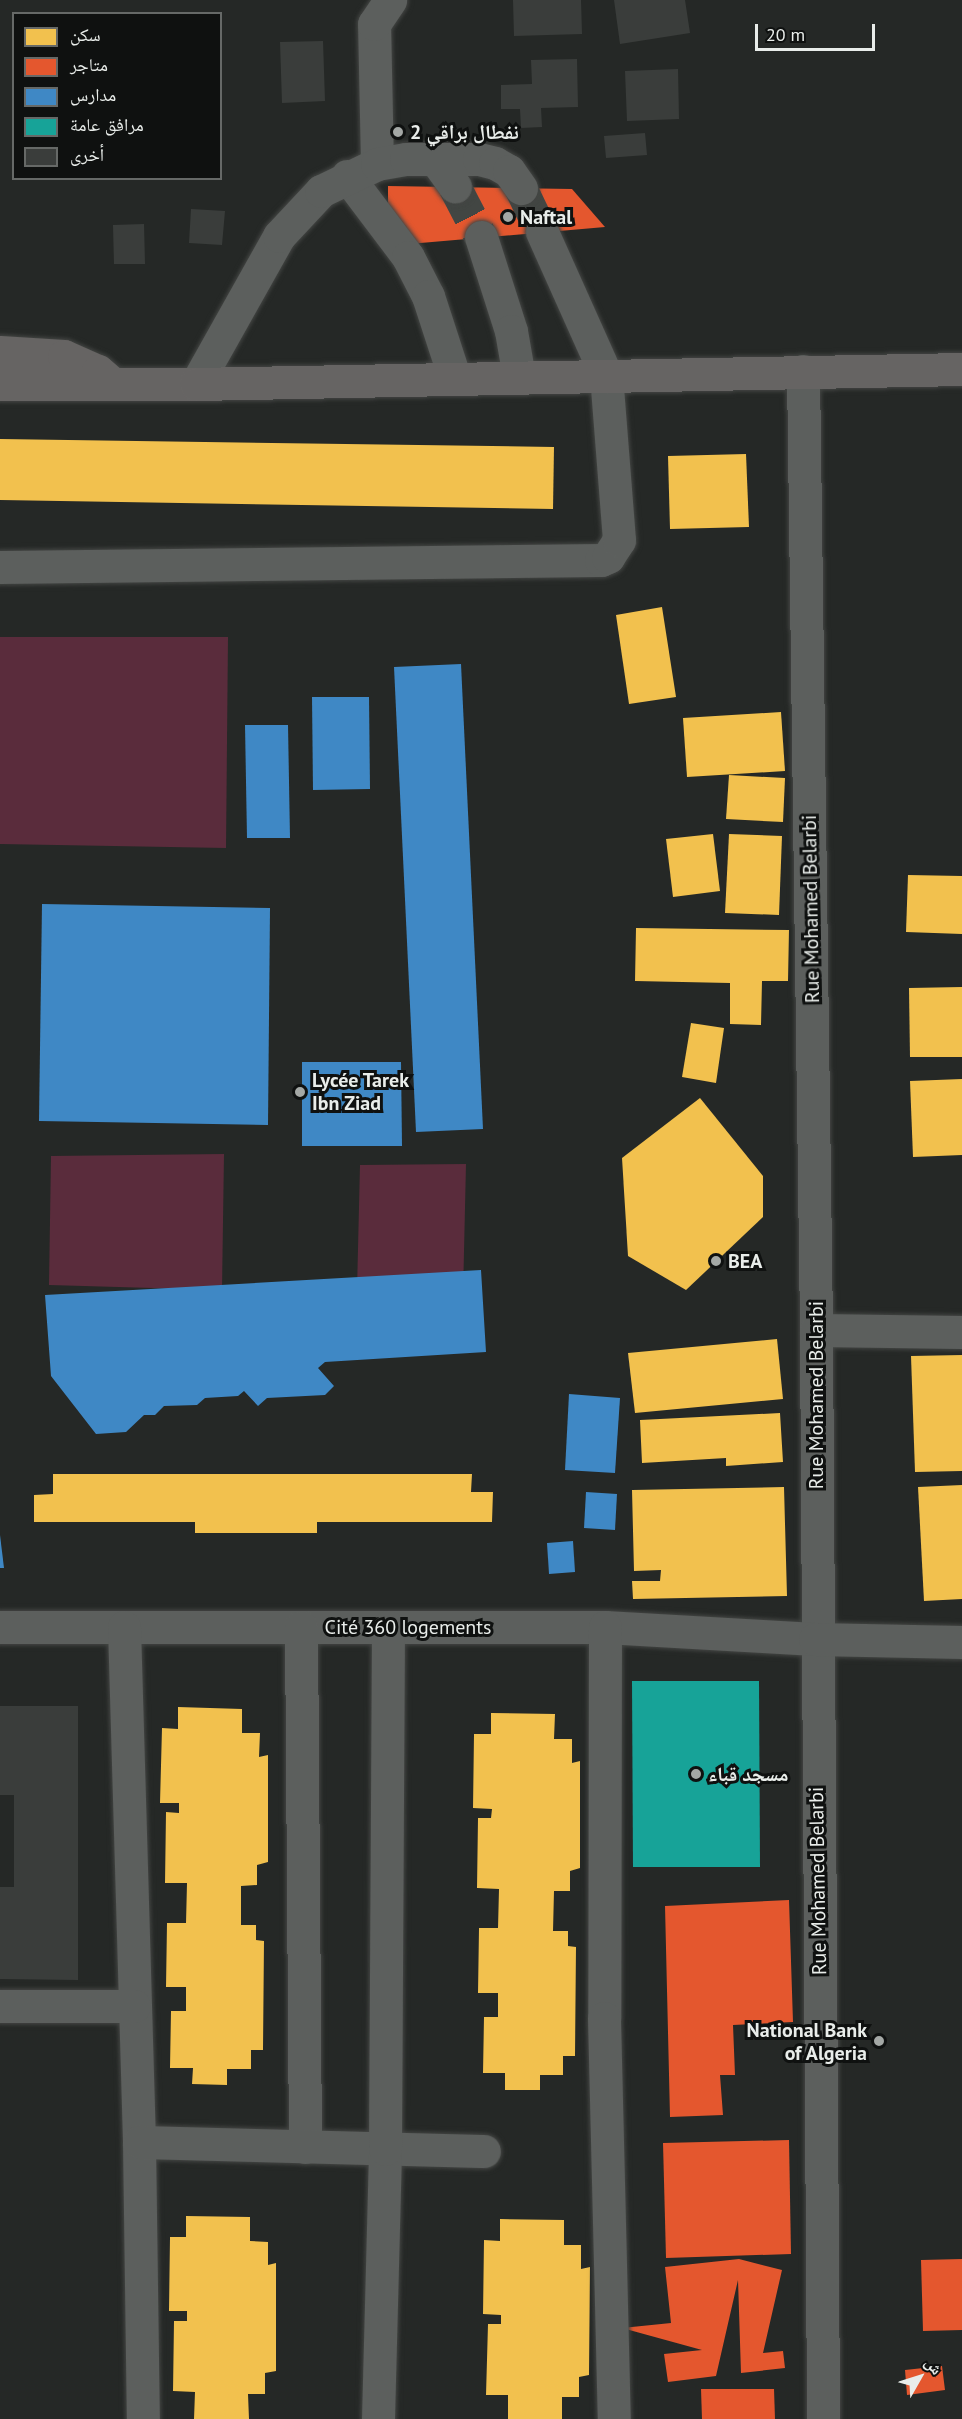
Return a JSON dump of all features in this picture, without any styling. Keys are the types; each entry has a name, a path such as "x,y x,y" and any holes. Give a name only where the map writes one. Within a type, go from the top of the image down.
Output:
{"main road":[{"path":"0,352 64,356 98,371 112,383"},
{"path":"0,384 195,384 962,369"}],"street":[{"path":"390,0 374,24 362,170 380,215 408,258 428,296 455,379"},
{"path":"435,159 455,187"},
{"path":"195,384 279,236 321,191 362,170 435,159 495,163 509,171 521,188"},
{"path":"0,567 601,560 616,549 619,540 606,375 594,342 542,232"},
{"path":"481,237 511,331 519,377"},
{"name":"Rue Mohamed Belarbi","path":"803,371 816,1330 815,1639 823,2419"},
{"path":"816,1330 962,1332"},
{"name":"Cité 360 logements","path":"0,1627 605,1627 815,1639 962,1642"},
{"path":"124,1627 139,2142 143,2419"},
{"path":"301,1627 304,2147"},
{"path":"378,2419 385,2149 388,1627"},
{"path":"605,1627 604,2018 614,2419"},
{"path":"0,2006 134,2006"},
{"path":"139,2142 484,2151"}],"shaded area":[{"path":"0,637 228,637 226,848 0,844"},
{"path":"224,1154 222,1290 49,1285 51,1156"},
{"path":"466,1164 462,1339 356,1333 360,1165"}],"building: سكن":[{"path":"0,439 554,447 553,509 0,500"},
{"path":"746,454 749,527 670,529 668,456"},
{"path":"662,607 676,697 629,704 616,615"},
{"path":"781,712 785,771 687,777 683,718"},
{"path":"729,775 785,778 783,822 726,819"},
{"path":"713,834 720,891 673,897 666,839"},
{"path":"729,834 782,836 779,915 725,913"},
{"path":"908,875 962,876 962,934 906,932"},
{"path":"636,928 789,930 788,981 762,981 761,1025 730,1024 730,983 635,981"},
{"path":"962,987 962,1057 910,1057 909,988"},
{"path":"691,1023 724,1028 716,1083 682,1077"},
{"path":"962,1079 962,1155 913,1157 910,1081"},
{"path":"700,1098 763,1176 763,1217 686,1290 628,1256 622,1158"},
{"path":"777,1339 783,1399 635,1413 628,1353"},
{"path":"962,1355 962,1471 915,1472 911,1356"},
{"path":"780,1413 783,1462 726,1466 726,1458 642,1463 640,1420"},
{"path":"53,1474 472,1474 471,1492 493,1492 492,1522 317,1522 317,1533 195,1533 195,1522 34,1522 34,1495 53,1494"},
{"path":"962,1485 962,1599 924,1601 918,1487"},
{"path":"784,1487 787,1596 633,1599 632,1581 660,1581 661,1570 634,1571 632,1490"},
{"path":"178,1707 242,1709 242,1733 260,1733 259,1757 268,1755 268,1862 257,1865 257,1885 241,1886 241,1925 256,1925 256,1940 264,1941 263,2050 251,2050 251,2069 227,2069 227,2085 192,2084 193,2068 170,2068 171,2011 186,2011 186,1987 166,1987 167,1923 186,1923 187,1883 165,1883 166,1812 179,1813 179,1803 160,1803 162,1728 178,1729"},
{"path":"491,1713 555,1714 554,1739 572,1739 572,1763 580,1761 580,1868 570,1871 570,1891 554,1891 553,1931 568,1931 568,1946 576,1947 575,2056 563,2056 563,2075 540,2075 540,2090 505,2090 505,2073 483,2073 484,2017 498,2017 498,1993 478,1993 479,1928 498,1928 499,1889 477,1888 478,1818 491,1818 492,1809 473,1808 474,1734 491,1734"},
{"path":"186,2216 250,2217 250,2241 268,2242 268,2265 276,2263 276,2371 265,2373 265,2394 248,2394 249,2419 194,2419 195,2392 173,2391 174,2321 187,2321 187,2311 169,2311 170,2237 186,2237"},
{"path":"500,2219 564,2220 564,2245 581,2245 581,2269 590,2267 589,2375 579,2377 579,2397 562,2397 562,2419 508,2419 508,2395 486,2395 488,2324 501,2324 501,2315 483,2314 484,2240 500,2241"}],"building: متاجر":[{"path":"388,186 572,189 605,227 409,244 388,215"},
{"path":"789,1900 793,2022 733,2025 735,2075 720,2075 723,2115 670,2117 665,1906"},
{"path":"789,2140 791,2254 666,2258 663,2143"},
{"path":"739,2259 782,2270 763,2353 783,2351 785,2368 741,2373 738,2280 716,2376 668,2382 664,2354 702,2350 622,2328 671,2323 665,2267"},
{"path":"962,2259 962,2330 923,2331 921,2260"},
{"path":"942,2366 945,2390 907,2395 905,2370"},
{"path":"701,2389 774,2389 775,2419 702,2419"}],"building: مدارس":[{"path":"461,664 483,1129 416,1132 394,667"},
{"path":"312,697 369,697 370,789 313,790"},
{"path":"245,725 288,725 290,838 247,838"},
{"path":"42,904 270,908 268,1125 39,1121"},
{"path":"302,1062 401,1062 402,1146 302,1146"},
{"path":"481,1270 486,1352 325,1362 318,1368 334,1386 325,1395 267,1398 258,1406 244,1391 238,1396 205,1398 197,1405 164,1406 155,1415 144,1415 126,1432 96,1434 51,1376 45,1295"},
{"path":"569,1394 620,1398 615,1473 565,1470"},
{"path":"586,1492 617,1494 615,1530 584,1528"},
{"path":"0,1535 4,1568 0,1568"},
{"path":"573,1541 575,1572 549,1574 547,1543"}],"building: مرافق عامة":[{"name":"مسجد قباء","path":"632,1681 759,1681 760,1867 633,1867"}],"building: أخرى":[{"path":"513,0 581,0 582,34 514,36"},
{"path":"614,0 685,0 690,33 620,44"},
{"path":"323,41 325,101 282,103 280,42"},
{"path":"577,59 578,107 541,108 542,127 521,128 520,109 501,109 501,85 532,84 531,60"},
{"path":"678,69 679,119 627,121 625,71"},
{"path":"645,133 647,155 606,158 604,136"},
{"path":"191,209 225,211 222,245 189,243"},
{"path":"144,224 145,264 114,264 113,225"},
{"path":"0,1706 78,1706 78,1980 0,1979 0,1887 14,1887 14,1795 0,1795"}],"tunnel":[{"path":"455,187 481,237"},
{"path":"521,188 542,232"}],"place":[{"name":"نفطال براقي 2","path":"398,132"},
{"name":"Naftal","path":"508,217"},
{"name":"Lycée Tarek Ibn Ziad","path":"300,1092"},
{"name":"BEA","path":"716,1261"},
{"name":"مسجد قباء","path":"696,1774"},
{"name":"National Bank of Algeria","path":"879,2041"}]}
